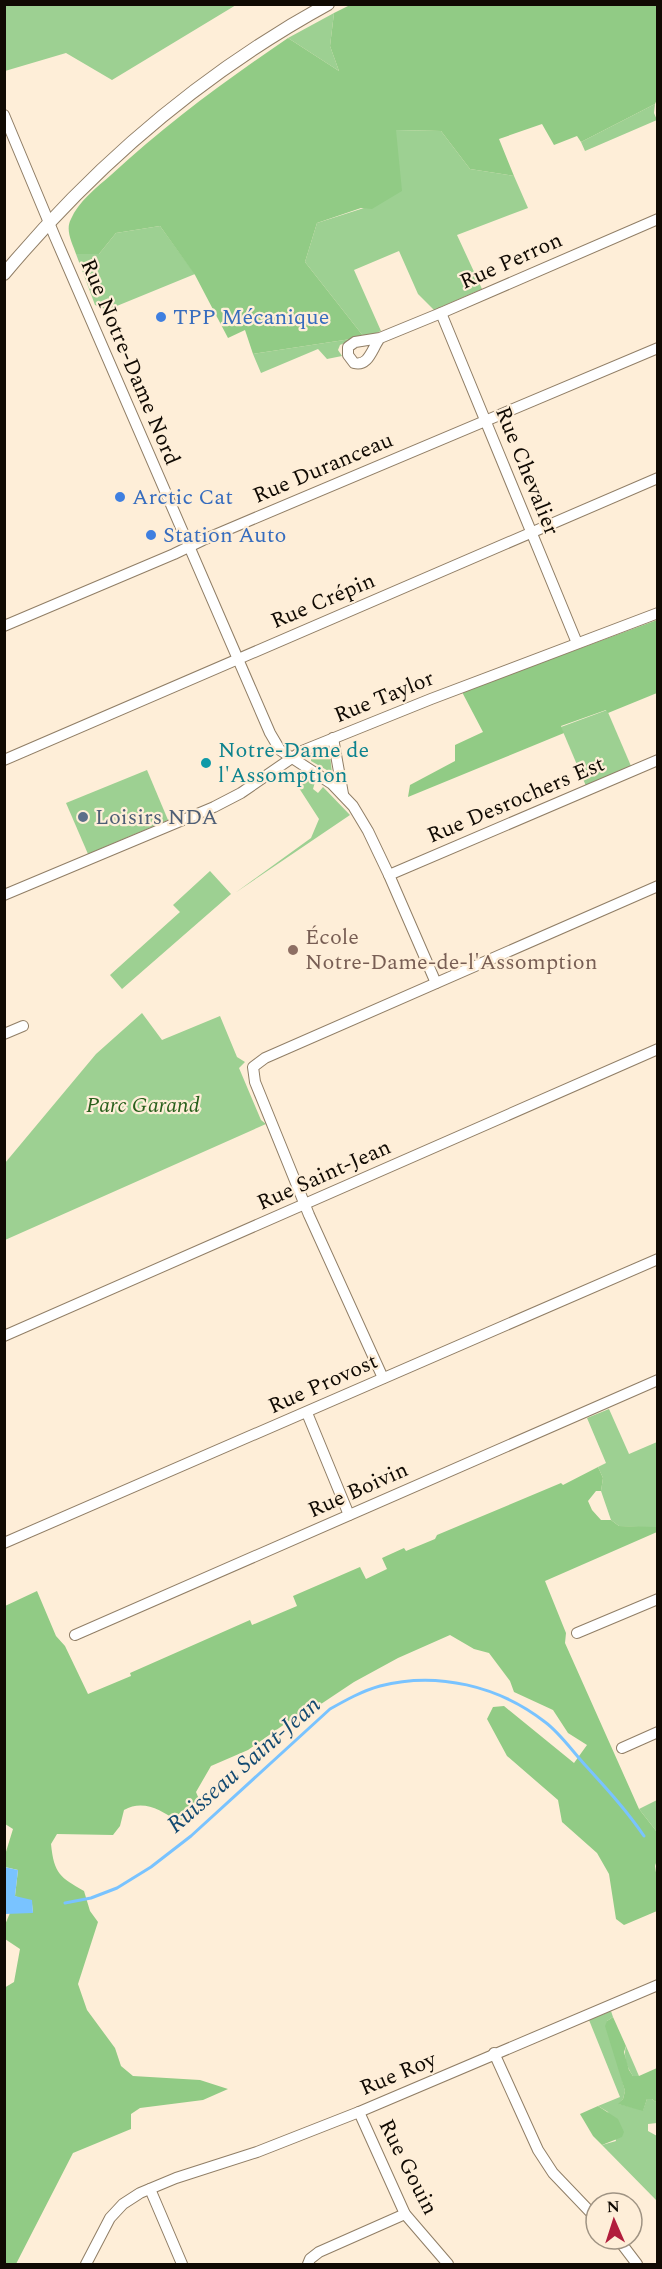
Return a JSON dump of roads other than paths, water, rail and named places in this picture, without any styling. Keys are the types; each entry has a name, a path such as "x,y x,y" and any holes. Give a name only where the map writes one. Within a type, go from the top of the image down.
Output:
{"street":[{"path":"4,274 50,223 120,153 183,100 232,64 328,4"},
{"name":"Rue Notre-Dame Nord","path":"4,115 274,741 278,748 291,758 327,780 343,794 368,831 436,983"},
{"name":"Rue Perron","path":"380,338 657,219"},
{"name":"Rue Chevalier","path":"441,313 577,643"},
{"name":"Rue Duranceau","path":"4,626 657,348"},
{"name":"Rue Crépin","path":"4,760 657,478"},
{"name":"Rue Taylor","path":"4,895 214,807 241,793 302,751 657,613"},
{"name":"Rue Notre-Dame Nord","path":"333,738 343,794"},
{"name":"Rue Desrochers Est","path":"389,874 657,760"},
{"path":"383,1378 305,1205 255,1082 253,1067 264,1058 657,886"},
{"path":"4,1034 22,1026"},
{"name":"Rue Saint-Jean","path":"4,1336 657,1048"},
{"name":"Rue Provost","path":"4,1543 657,1259"},
{"name":"Rue Boivin","path":"75,1635 657,1380"},
{"path":"306,1413 349,1515"},
{"path":"577,1633 657,1599"},
{"path":"622,1748 657,1732"},
{"name":"Rue Roy","path":"86,2265 110,2218 127,2200 150,2189 257,2152 359,2112 657,1985"},
{"path":"494,2053 538,2150 553,2173 584,2205"},
{"name":"Rue Gouin","path":"359,2112 405,2214 448,2265"},
{"path":"150,2189 182,2265"},
{"path":"308,2265 314,2255 405,2214"},
{"path":"627,2251 637,2265"}],"water":[{"path":"4,1867 18,1870 15,1896 32,1900 33,1913 5,1914"}],"waterway":[{"name":"Ruisseau Saint-Jean","path":"65,1903 91,1898 117,1888 151,1867 191,1836 330,1709 367,1690 402,1682 445,1681 467,1685 508,1699 527,1710 551,1726 617,1800 644,1836"}],"place":[{"name":"TPP Mécanique","path":"161,317"},
{"name":"Arctic Cat","path":"120,497"},
{"name":"Station Auto","path":"151,535"},
{"name":"Notre-Dame de l'Assomption","path":"206,763"},
{"name":"Loisirs NDA","path":"83,817"},
{"name":"École Notre-Dame-de-l'Assomption","path":"293,950"}],"park label":[{"name":"Parc Garand","path":"143,1105"}]}
